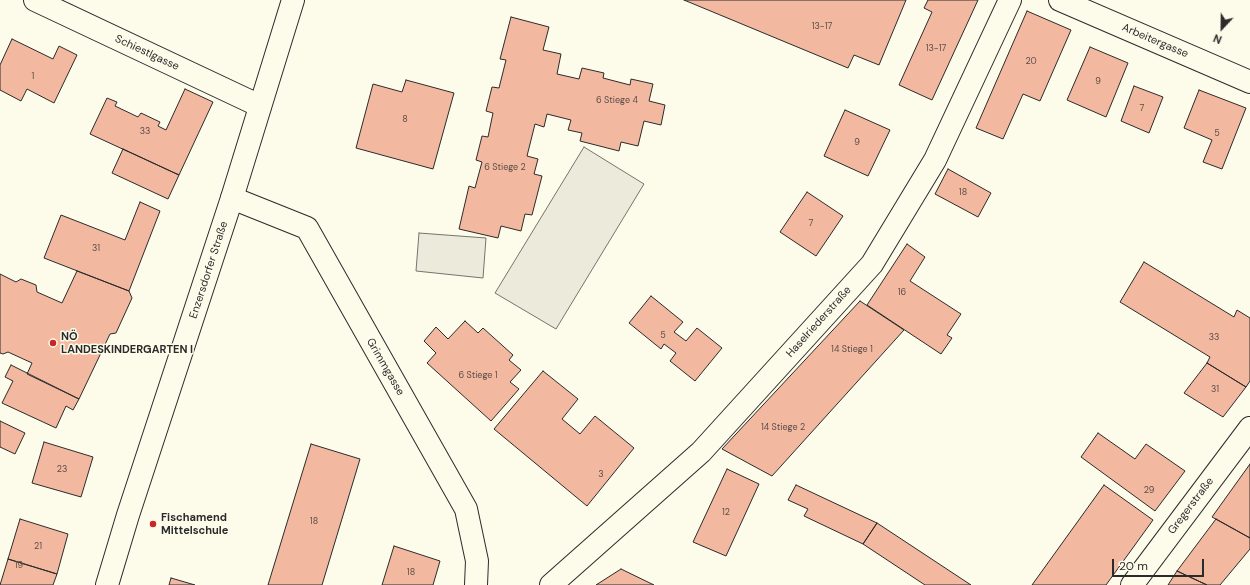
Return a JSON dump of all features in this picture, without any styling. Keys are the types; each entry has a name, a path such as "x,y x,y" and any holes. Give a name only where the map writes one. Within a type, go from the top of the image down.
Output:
{"street":[{"name":"Schiestlgasse","path":"35,0 260,106"},
{"name":"Enzersdorfer Straße","path":"108,585 128,515 232,198 293,0"},
{"name":"Haselriederstraße","path":"551,585 701,452 872,264 935,160 1010,0"},
{"name":"Arbeitergasse","path":"1060,0 1250,82"},
{"name":"Grimmgasse","path":"232,198 307,228 466,509 477,561 476,585"},
{"name":"Gregerstraße","path":"1132,585 1250,428"}],"shaded area":[{"path":"584,147 644,184 556,329 495,293"},
{"path":"419,233 486,238 483,278 416,271"}],"building":[{"path":"684,0 906,0 879,65 854,55 848,68"},
{"path":"928,0 978,0 932,100 899,85 932,12 924,8"},
{"path":"1027,11 1071,30 1040,101 1023,94 1003,139 976,128"},
{"path":"511,17 549,27 543,50 561,54 557,74 579,79 582,68 604,73 603,78 630,85 631,79 653,84 649,101 665,105 661,125 644,121 638,146 621,142 619,151 580,141 582,133 568,130 571,120 547,114 544,127 535,124 527,156 538,159 534,174 542,176 532,215 525,214 521,231 501,226 498,238 459,229 469,186 475,188 482,162 476,160 482,136 488,137 493,113 486,111 492,87 499,88 506,60 500,59"},
{"path":"12,39 53,59 59,46 77,55 54,103 27,89 21,101 0,90 0,65"},
{"path":"1090,47 1128,63 1106,117 1067,100"},
{"path":"406,80 454,93 433,169 356,148 373,84 402,92"},
{"path":"1134,86 1163,97 1149,133 1121,121"},
{"path":"185,89 213,102 179,175 90,134 107,98 117,102 115,106 138,117 141,113 160,122 158,126 166,130"},
{"path":"1199,90 1246,108 1222,169 1203,162 1212,140 1184,128"},
{"path":"845,110 890,130 868,176 824,156"},
{"path":"123,149 179,175 168,199 112,173"},
{"path":"948,169 991,193 978,217 935,194"},
{"path":"807,192 843,216 816,256 780,232"},
{"path":"140,202 160,211 129,291 44,258 61,215 125,240"},
{"path":"907,244 925,257 910,281 961,314 947,335 952,338 941,354 867,305"},
{"path":"1144,262 1234,317 1237,310 1250,318 1250,381 1246,387 1207,363 1210,357 1120,302"},
{"name":"NÖ LANDESKINDERGARTEN I","path":"77,271 129,291 132,298 116,333 110,334 79,399 27,374 32,363 8,352 3,354 0,353 0,274 16,282 21,279 36,285 37,292 62,303"},
{"path":"651,296 683,322 674,332 686,341 697,328 722,348 695,381 670,361 676,353 664,344 661,349 629,323"},
{"path":"860,301 904,330 772,476 722,449"},
{"path":"465,321 478,333 483,328 513,355 509,360 521,370 510,382 519,389 491,421 427,363 436,353 424,341 436,327 448,339"},
{"path":"1207,363 1246,387 1223,417 1184,393"},
{"path":"11,365 79,399 73,410 66,406 56,428 2,403 13,381 5,377"},
{"path":"543,371 578,399 562,419 580,434 595,416 634,448 587,506 494,429"},
{"path":"0,421 25,433 15,454 0,447"},
{"path":"1098,433 1135,459 1146,444 1185,471 1155,511 1081,457"},
{"path":"44,442 93,457 81,497 32,483"},
{"path":"311,444 360,459 322,585 268,585"},
{"path":"1250,464 1250,538 1212,517"},
{"path":"727,469 759,484 726,556 693,542"},
{"path":"796,485 877,523 863,544 804,516 808,509 788,500"},
{"path":"1104,485 1153,520 1106,585 1032,585"},
{"path":"20,519 68,534 57,574 8,559"},
{"path":"1216,519 1250,538 1250,549 1220,585 1207,585 1177,571"},
{"path":"877,523 971,585 925,585 863,544"},
{"path":"394,546 440,561 433,585 382,585"},
{"path":"8,559 57,574 53,585 0,585"},
{"path":"621,569 654,585 596,585"},
{"path":"1177,571 1207,585 1168,585"},
{"path":"171,578 195,585 169,585"}],"place":[{"name":"NÖ LANDESKINDERGARTEN I","path":"53,343"},
{"name":"Fischamend Mittelschule","path":"153,524"}]}
